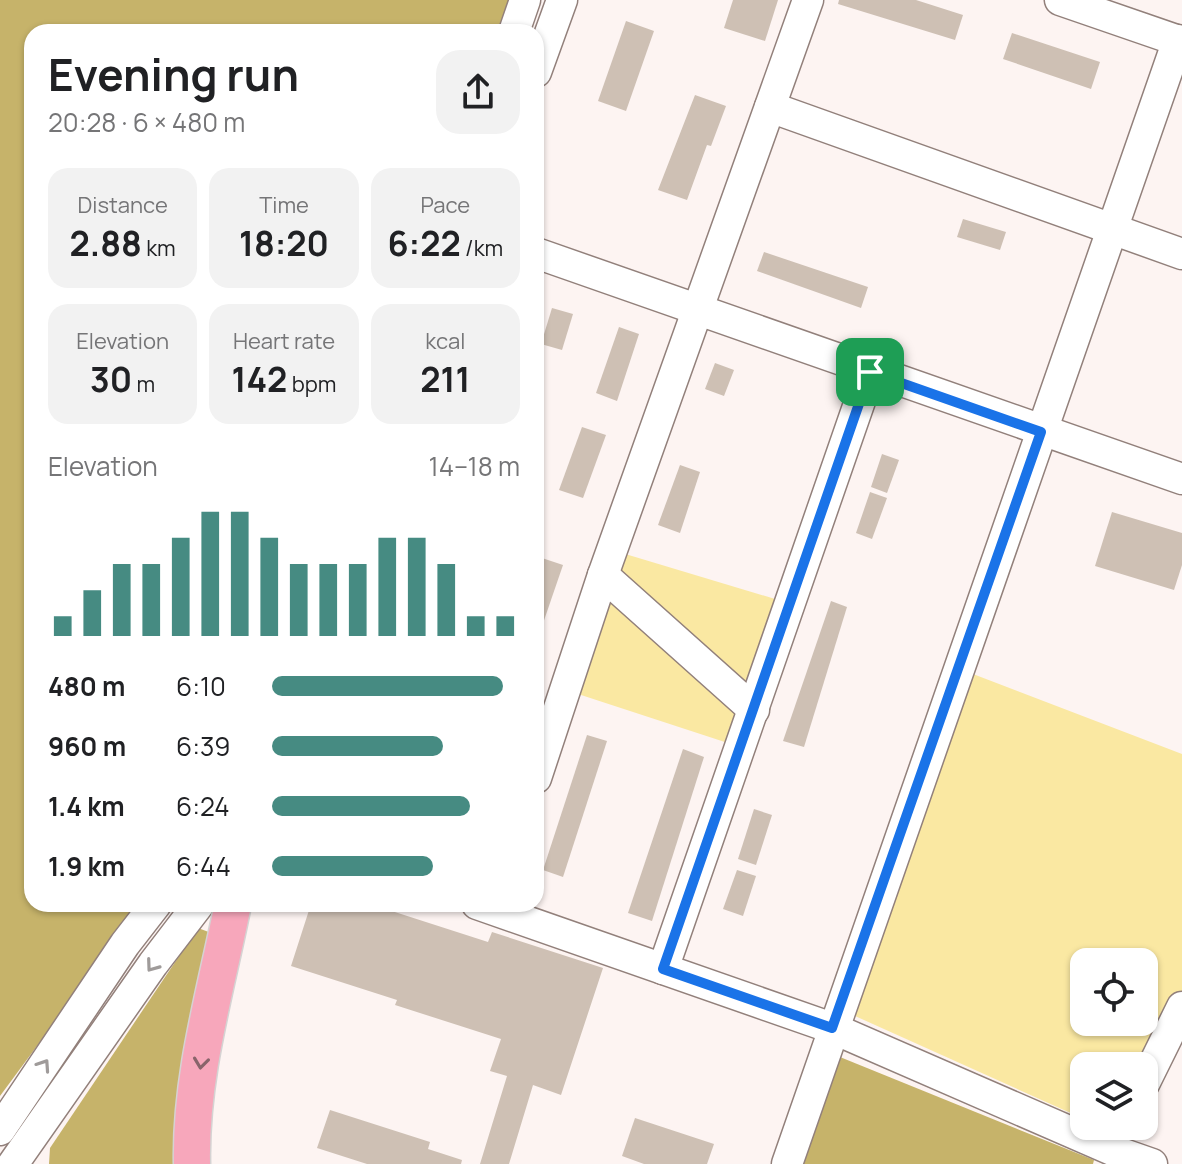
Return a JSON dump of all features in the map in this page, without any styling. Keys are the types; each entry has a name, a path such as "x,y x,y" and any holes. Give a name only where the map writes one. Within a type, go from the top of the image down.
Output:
{"main road":[{"path":"192,1164 206,1027 231,912"}],"street":[{"path":"517,24 525,0"},
{"path":"544,50 562,0"},
{"path":"544,754 603,575 808,0"},
{"path":"787,1164 1111,228 1180,41 1060,0"},
{"path":"770,107 1182,254"},
{"path":"544,256 1182,479"},
{"path":"663,969 870,372"},
{"path":"603,575 754,710"},
{"path":"0,1130 150,912"},
{"path":"13,1164 193,912"},
{"path":"505,912 832,1028 1152,1164"},
{"path":"1158,1056 1182,1007"}],"shaded area":[{"path":"0,0 515,0 507,24 24,24 24,912 136,912 0,1096"},
{"path":"622,553 785,602 737,746 578,694"},
{"path":"973,674 1182,754 1182,996 1152,1052 1070,1052 1070,1113 855,1016"},
{"path":"198,928 214,934 184,1164 49,1164 50,1148"},
{"path":"835,1055 1094,1160 1093,1164 800,1164"}],"building":[{"path":"733,0 778,0 765,41 724,28"},
{"path":"839,0 916,0 963,15 955,40 838,4"},
{"path":"626,21 654,31 626,111 598,101"},
{"path":"1012,33 1100,62 1091,89 1003,59"},
{"path":"695,95 726,106 711,146 707,145 687,200 658,190"},
{"path":"963,219 1006,232 1000,250 957,237"},
{"path":"764,252 868,287 861,308 757,271"},
{"path":"552,308 573,314 562,350 544,345"},
{"path":"619,327 639,334 617,401 596,393"},
{"path":"715,363 734,370 724,396 705,389"},
{"path":"582,427 606,435 583,498 559,490"},
{"path":"882,454 899,460 887,493 871,487"},
{"path":"680,465 700,472 680,533 658,525"},
{"path":"870,492 887,498 872,539 856,533"},
{"path":"1112,512 1182,533 1182,565 1174,590 1095,566"},
{"path":"544,559 563,565 544,620"},
{"path":"831,601 847,607 804,747 783,741"},
{"path":"587,735 607,741 563,877 544,870"},
{"path":"683,749 704,757 652,921 628,913"},
{"path":"754,809 772,815 756,865 738,859"},
{"path":"737,870 756,876 743,916 723,909"},
{"path":"308,912 395,912 488,942 492,932 603,968 561,1095 533,1085 509,1164 480,1164 507,1076 490,1071 501,1039 395,1005 397,1000 291,966"},
{"path":"330,1110 430,1142 428,1149 462,1160 461,1164 367,1164 317,1148"},
{"path":"635,1118 714,1144 707,1164 644,1164 622,1156"}],"route":[{"path":"870,372 1041,432 832,1028 663,969 870,372"}]}
